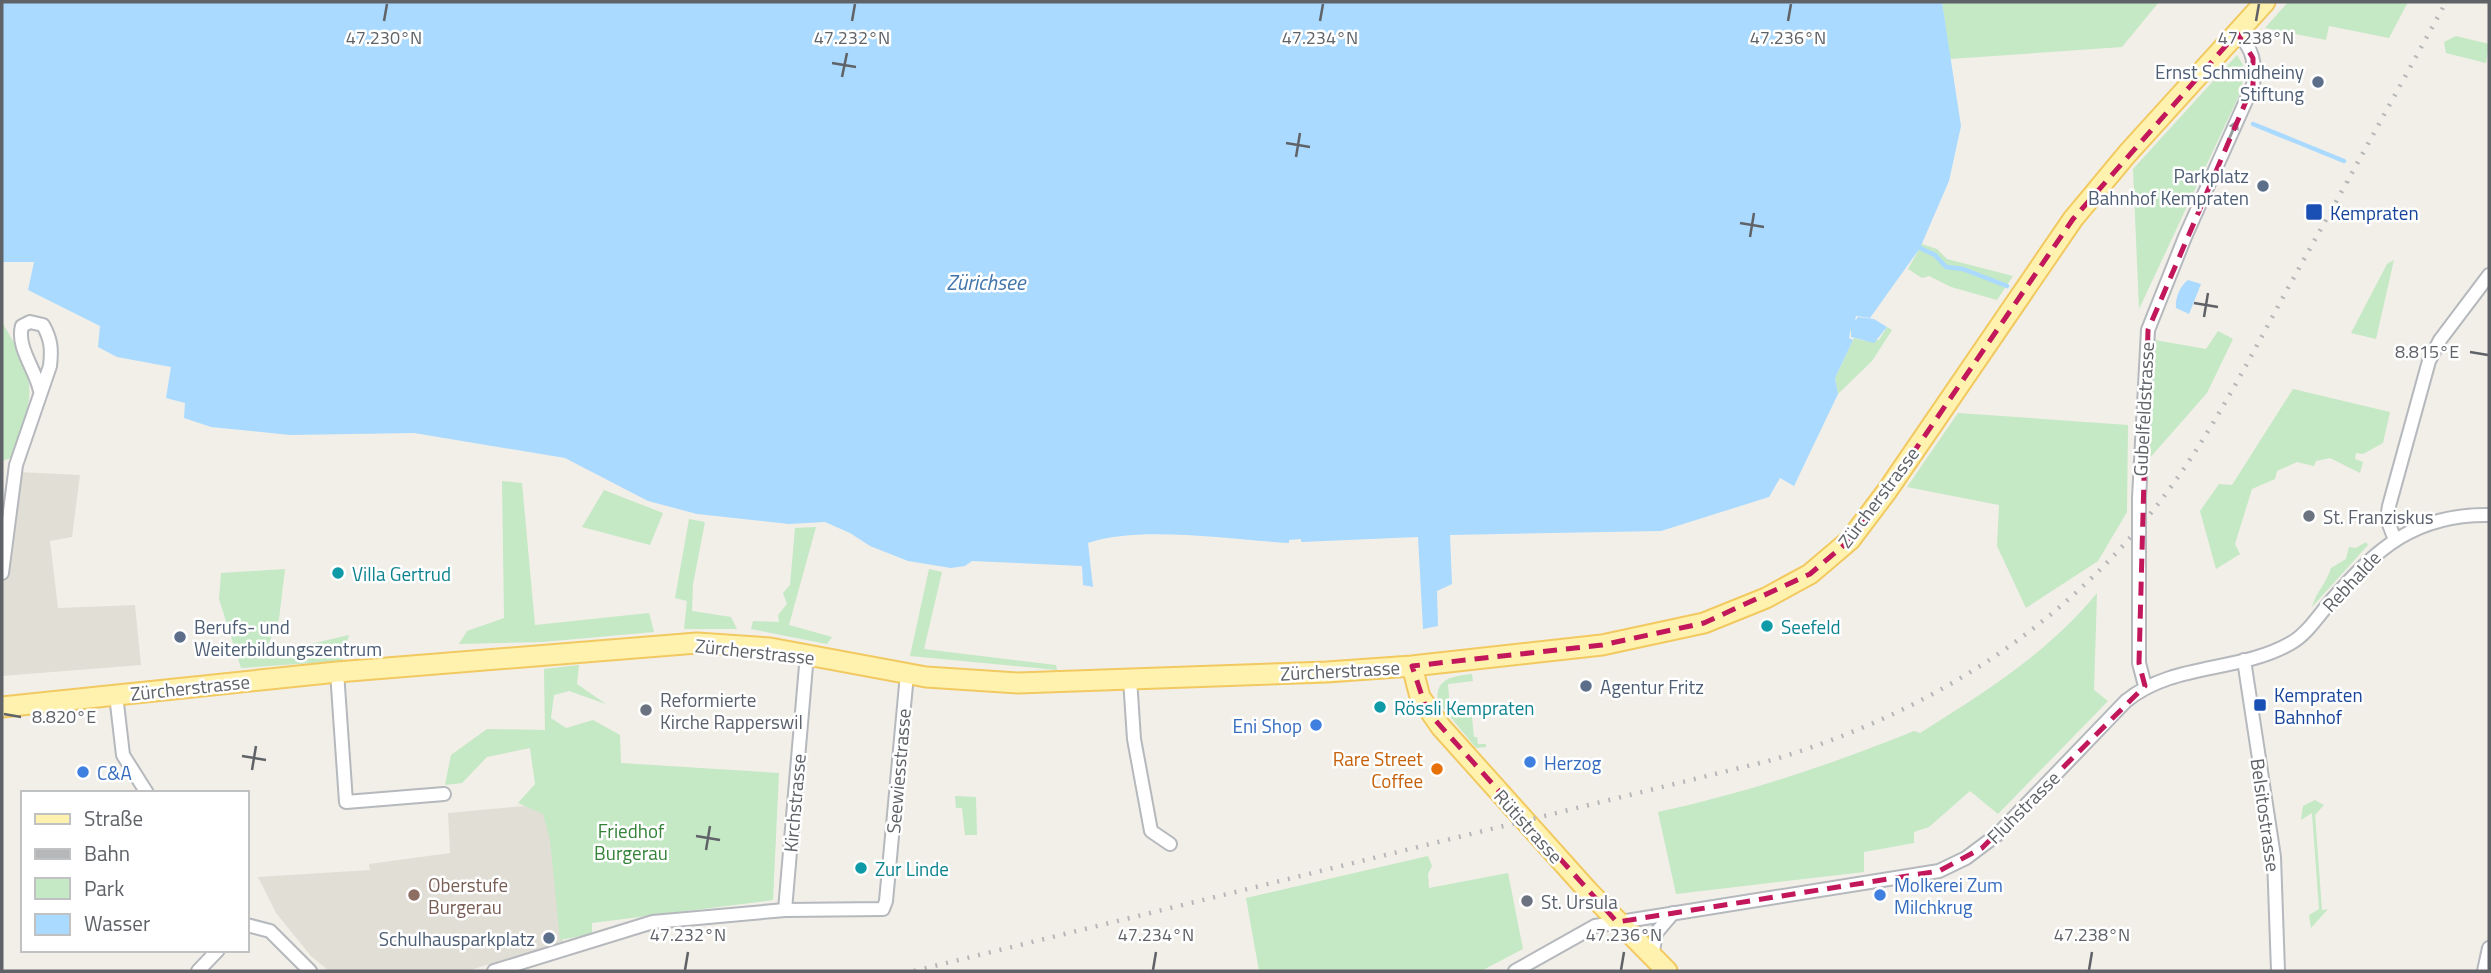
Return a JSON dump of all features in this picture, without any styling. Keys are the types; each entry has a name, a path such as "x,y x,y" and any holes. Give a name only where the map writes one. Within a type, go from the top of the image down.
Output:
{"main road":[{"name":"Zürcherstrasse","path":"2,707 337,672 687,644 734,645 807,654 907,674 1018,683 1412,666 1602,645 1704,622 1766,598 1810,574 1850,540 1887,491 2073,219 2127,154 2265,2"},
{"name":"Rütistrasse","path":"1412,666 1417,689 1427,710 1617,922 1667,971"}],"street":[{"name":"Gubelfeldstrasse","path":"2145,685 2139,663 2139,498 2148,330 2185,237 2253,85 2253,58 2246,42 2237,33"},
{"path":"2395,540 2387,519 2420,385 2440,340 2489,275"},
{"path":"2,573 16,465 50,366 51,339 43,325 30,322 22,327 19,340 40,391"},
{"name":"Rebhalde","path":"2262,656 2293,642 2303,634 2376,552 2395,540 2442,520 2489,515"},
{"name":"Kirchstrasse","path":"785,910 807,654"},
{"name":"Fluhstrasse","path":"1515,971 1595,926 1911,878 1939,871 1966,858 1998,834 2126,701 2145,685 2178,674 2262,656"},
{"name":"Belsitostrasse","path":"2244,660 2274,857 2278,971"},
{"path":"337,672 346,802 444,794"},
{"name":"Seewiesstrasse","path":"785,910 883,909 886,901 907,674"},
{"path":"1130,679 1134,739 1151,831 1170,844"},
{"path":"116,695 123,755 146,791"},
{"path":"494,971 645,924 785,910"},
{"path":"1653,957 1656,933 1673,913"},
{"path":"248,925 270,931 310,971"},
{"path":"2484,971 2489,948"},
{"path":"198,971 216,952"}],"highlighted area":[{"path":"2237,33 2253,58 2253,85 2148,330 2139,663 2145,686 1982,848 1939,871 1911,878 1617,922 1427,711 1412,666 1602,645 1704,623 1810,574 1850,540 1887,491 2073,219"}],"shaded area":[{"path":"18,472 80,475 72,537 50,541 58,608 135,605 141,665 2,676 2,587"},
{"name":"Oberstufe Burgerau","path":"555,803 563,942 467,971 329,971 311,956 276,913 258,877 370,870 369,864 450,853 448,813"}],"green space":[{"path":"1942,2 2159,2 2122,47 1950,59"},
{"path":"2288,2 2408,2 2389,38 2329,26 2326,40 2265,28"},
{"path":"2456,36 2489,44 2486,63 2446,53 2444,42"},
{"path":"2237,55 2243,65 2242,89 2139,309 2133,169"},
{"path":"1922,244 1937,249 1947,259 2013,276 1997,300 1951,287 1929,276 1922,278 1908,269"},
{"path":"2394,260 2376,339 2351,333 2387,264"},
{"path":"2,322 27,374 29,402 11,458 2,461"},
{"path":"1887,327 1892,330 1872,361 1838,394 1835,378 1854,338 1865,341 1879,340"},
{"path":"2218,331 2233,339 2207,393 2148,460 2155,340 2206,349"},
{"path":"2293,389 2390,412 2383,443 2363,454 2356,453 2355,459 2363,462 2360,473 2330,458 2316,461 2314,466 2297,462 2277,471 2275,479 2252,489 2235,544 2240,554 2216,569 2200,511 2219,484 2232,485"},
{"path":"1958,413 2128,425 2127,512 2098,561 2026,608 1997,546 1999,505 1907,487"},
{"path":"502,481 522,483 535,625 649,613 654,632 542,642 459,644 467,631 504,618"},
{"path":"604,490 663,513 650,545 582,527"},
{"path":"689,519 705,522 693,584 692,611 731,617 737,629 684,629 687,601 675,598"},
{"path":"816,527 789,625 832,637 827,644 751,629 753,621 779,622 778,615 787,604 783,593 790,585 795,528"},
{"path":"2366,542 2368,545 2312,607 2331,568 2346,559 2349,547 2356,548"},
{"path":"285,569 279,619 264,655 349,635 342,661 241,668 219,599 221,573"},
{"path":"929,569 942,572 924,649 1056,665 1057,670 910,656"},
{"path":"2097,593 2094,690 2108,701 1998,814 1970,791 1929,827 1914,832 1914,843 1864,852 1864,872 1676,894 1658,812 1756,787 1819,767 1914,731 1920,733 1992,687 2037,653 2078,615"},
{"name":"Friedhof Burgerau","path":"579,665 577,684 606,704 569,691 554,695 551,718 566,728 593,720 620,735 621,763 779,773 773,900 592,923 592,934 560,940 550,840 543,814 518,803 535,784 530,748 487,757 462,783 445,785 451,755 487,729 545,730 544,669"},
{"path":"1472,674 1473,681 1448,684 1450,709 1471,707 1474,737 1477,737 1478,744 1486,744 1486,747 1476,748 1438,702 1442,683 1452,677"},
{"path":"955,796 976,797 977,835 965,835 962,808 956,808"},
{"path":"2315,800 2324,805 2315,815 2322,910 2328,909 2311,928 2309,915 2319,909 2312,813 2301,820 2303,806"},
{"path":"1428,856 1432,866 1428,874 1429,888 1508,873 1523,949 1481,971 1259,971 1246,898"}],"water":[{"name":"Zürichsee","path":"2,2 1942,2 1961,126 1949,181 1920,248 1870,318 1856,316 1855,321 1858,317 1874,319 1887,327 1874,343 1851,337 1851,328 1849,338 1853,340 1835,378 1838,394 1794,486 1780,478 1769,497 1661,531 1450,535 1452,584 1437,591 1438,626 1423,629 1418,537 1301,542 1301,539 1289,540 1289,543 1160,534 1110,538 1088,543 1093,587 1083,585 1082,566 972,561 965,566 951,568 908,561 870,546 825,522 789,524 697,514 648,501 565,458 414,433 290,435 211,427 184,418 185,403 166,398 171,367 117,357 98,347 100,326 28,290 34,262 2,262"},
{"path":"2188,280 2201,284 2189,314 2176,308 2179,292"}],"waterway":[{"path":"2253,124 2344,161"},
{"path":"1920,248 1935,255 1946,267 1963,269 2007,286"}],"railway":[{"path":"914,971 1772,760 1832,740 1889,716 1944,688 2045,619 2091,578 2134,533 2173,484 2233,388 2446,2"}],"place":[{"name":"Ernst Schmidheiny Stiftung","path":"2318,82"},
{"name":"Parkplatz Bahnhof Kempraten","path":"2263,186"},
{"name":"Kempraten","path":"2314,212"},
{"name":"St. Franziskus","path":"2309,516"},
{"name":"Villa Gertrud","path":"338,573"},
{"name":"Seefeld","path":"1767,626"},
{"name":"Berufs- und Weiterbildungszentrum","path":"180,637"},
{"name":"Agentur Fritz","path":"1586,686"},
{"name":"Kempraten Bahnhof","path":"2260,705"},
{"name":"Rössli Kempraten","path":"1380,707"},
{"name":"Reformierte Kirche Rapperswil","path":"646,710"},
{"name":"Eni Shop","path":"1316,725"},
{"name":"Herzog","path":"1530,762"},
{"name":"Rare Street Coffee","path":"1437,769"},
{"name":"C&A","path":"83,772"},
{"name":"Zur Linde","path":"861,868"},
{"name":"Oberstufe Burgerau","path":"414,895"},
{"name":"Molkerei Zum Milchkrug","path":"1880,895"},
{"name":"St. Ursula","path":"1527,901"},
{"name":"Schulhausparkplatz","path":"549,938"}]}
